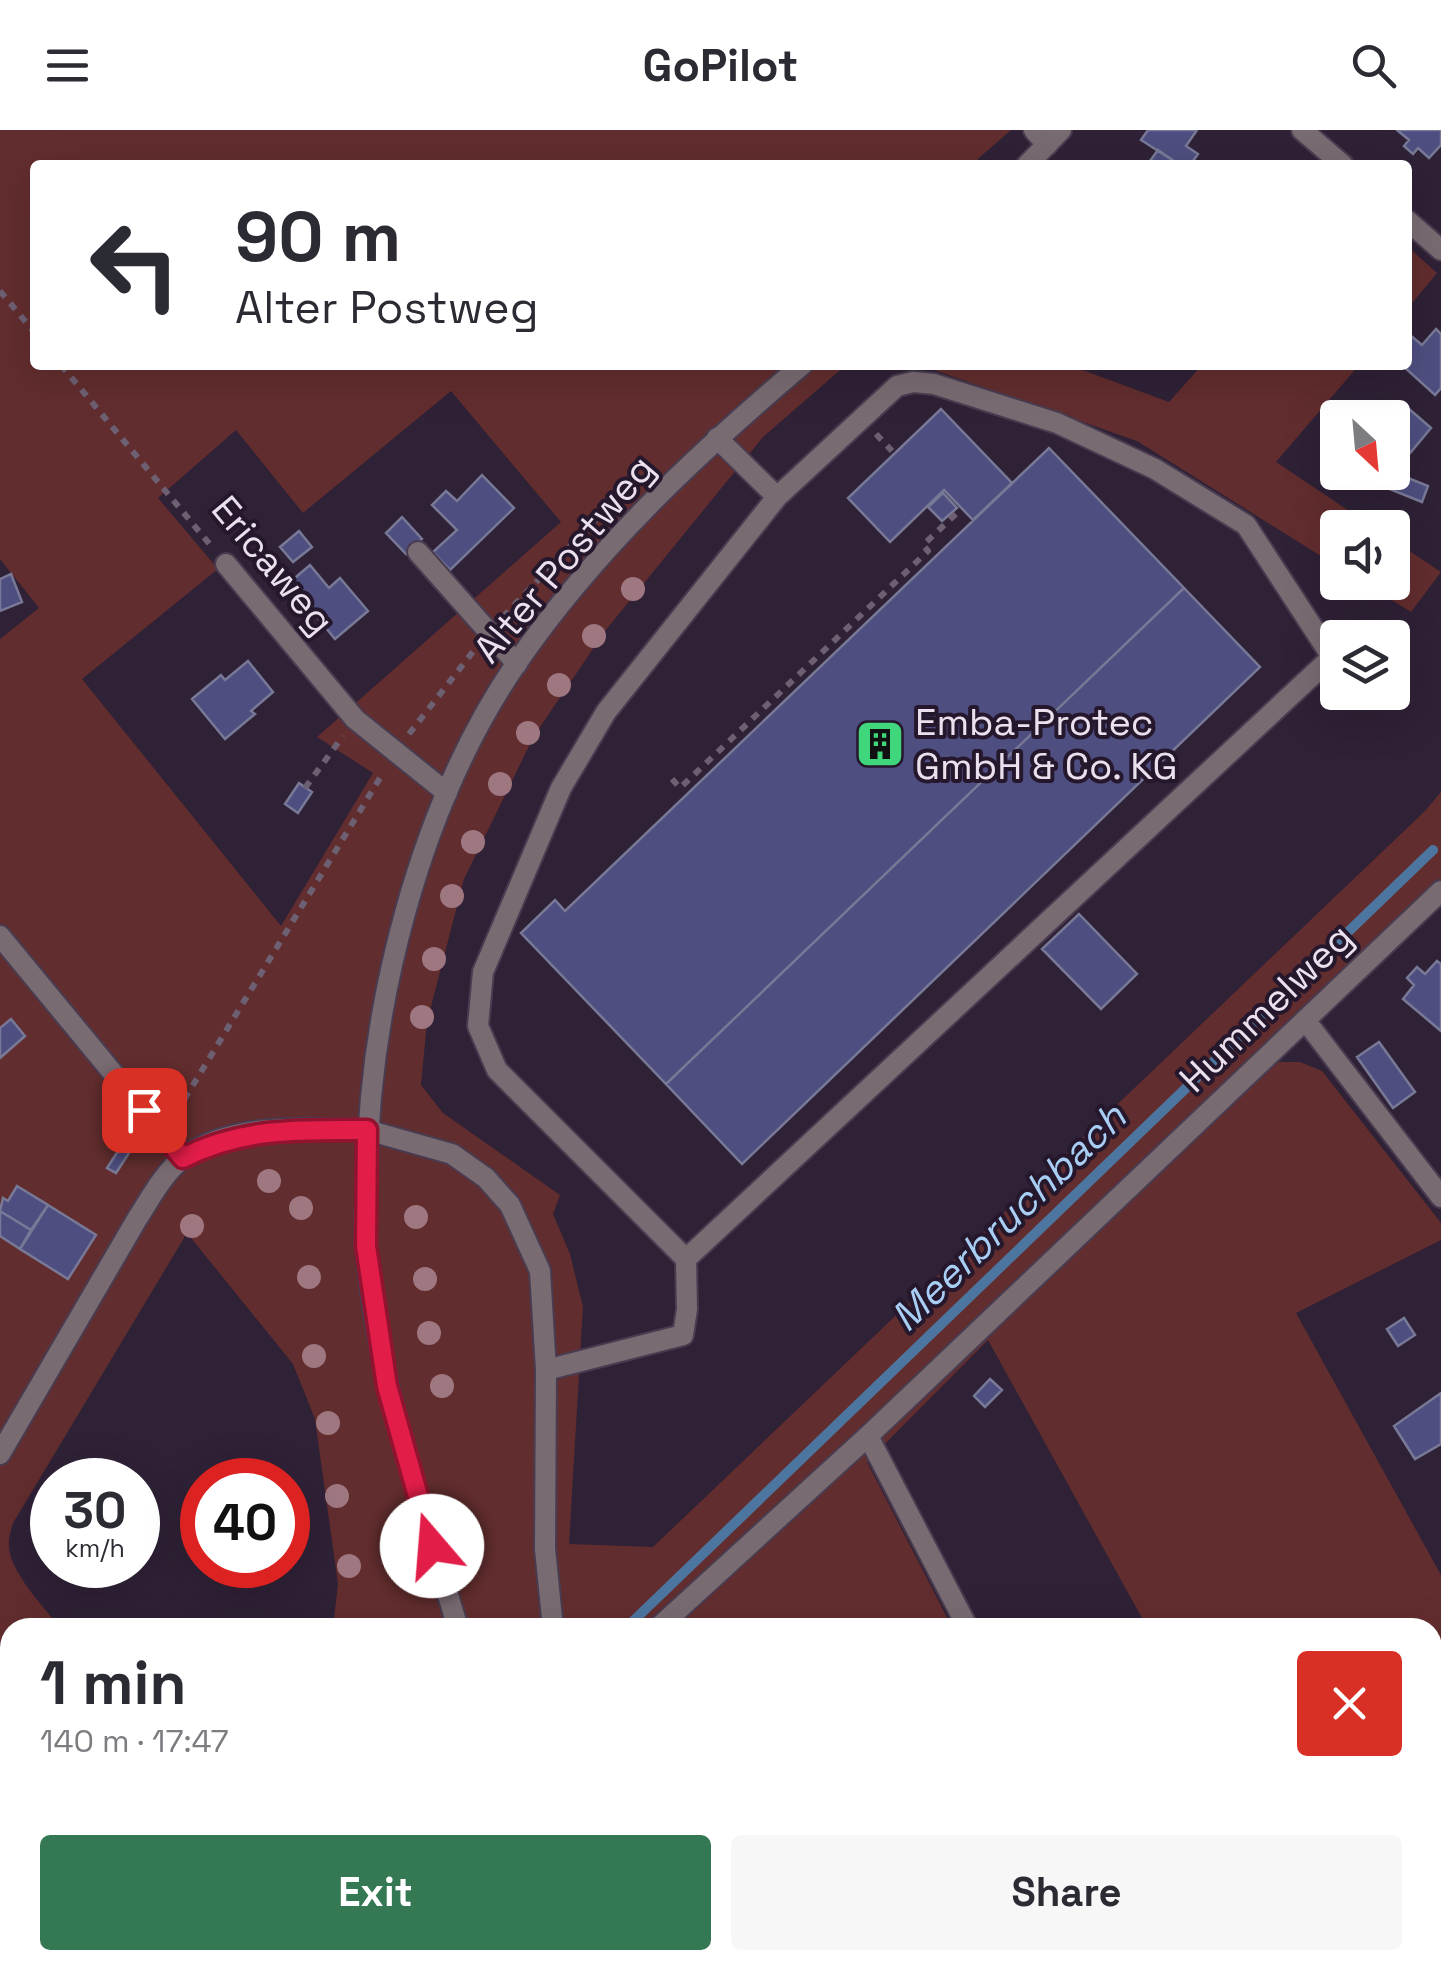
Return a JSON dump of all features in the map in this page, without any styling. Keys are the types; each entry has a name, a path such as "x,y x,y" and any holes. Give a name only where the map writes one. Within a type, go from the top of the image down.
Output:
{"street":[{"path":"1302,130 1337,160"},
{"path":"1030,160 1048,135"},
{"path":"1412,225 1441,250"},
{"name":"Alter Postweg","path":"455,1618 387,1386 366,1246 367,1130 381,1010 401,924 448,793 516,664 577,585 649,503 796,370"},
{"path":"546,1370 683,1335 686,1259 497,1070 478,1026 483,972 561,788 606,712 776,497 897,386 913,382 934,384 1058,423 1155,470 1246,524 1332,657 686,1259"},
{"path":"717,438 776,497"},
{"path":"418,552 516,664"},
{"name":"Ericaweg","path":"226,564 355,718 448,793"},
{"name":"Hummelweg","path":"669,1618 868,1436 1441,891"},
{"path":"0,936 183,1158"},
{"path":"1305,1020 1441,1198"},
{"path":"0,1454 137,1219 161,1182 183,1158 232,1138 276,1129 367,1130 452,1154 486,1178 510,1205 540,1271 546,1370 545,1549 553,1618"},
{"path":"868,1436 963,1618"}],"path":[{"path":"0,291 30,327"},
{"name":"Ericaweg","path":"66,370 226,564"},
{"path":"672,779 680,788 928,550 923,545 959,511"},
{"path":"162,1133 396,752 489,632 601,514"},
{"path":"304,788 355,718"}],"shaded area":[{"path":"0,130 1011,130 977,160 30,160 30,370 840,370 763,437 605,631 534,736 464,879 427,1022 421,1085 443,1113 560,1195 553,1214 570,1254 583,1307 569,1544 653,1547 1441,792 1441,900 1275,1062 1300,1062 1322,1071 1441,1223 1441,1240 1296,1313 1441,1575 1441,1618 1142,1618 988,1340 867,1462 947,1618 334,1618 338,1584 315,1419 293,1364 187,1233 52,1458 30,1458 30,1495 13,1523 9,1546 15,1567 52,1618 0,1618 0,639 39,608 0,559","holes":["451,391 561,522 317,737 373,773 281,926 82,679 218,569 158,498 236,430 303,513"]},
{"path":"1412,251 1437,273 1412,303"},
{"path":"934,370 1083,370 1169,402 1198,370 1355,370 1329,400 1320,400 1320,411 1276,462 1348,510 1320,510 1320,555 1137,441"},
{"path":"1410,551 1441,572 1411,612 1392,600 1410,600"}],"building":[{"path":"1148,130 1197,130 1186,146 1198,154 1194,160 1172,160 1141,140"},
{"path":"1397,130 1441,130 1441,145 1429,158 1418,148 1413,154 1404,146 1409,140"},
{"path":"1158,150 1173,160 1151,160"},
{"path":"1436,329 1441,334 1441,388 1435,395 1407,370 1412,370 1412,337 1422,345"},
{"path":"941,409 1012,483 973,520 944,490 890,542 848,498"},
{"path":"1410,410 1431,428 1410,451"},
{"name":"Emba-Protec GmbH & Co. KG","path":"1049,448 1184,588 666,1084 521,933 555,900 565,911"},
{"path":"482,475 514,508 450,570 433,552 457,530 432,505 446,491 457,501"},
{"path":"1410,479 1428,486 1422,502 1392,490 1410,490"},
{"path":"943,493 957,508 942,521 928,507"},
{"path":"402,517 422,539 406,554 386,533"},
{"path":"299,531 312,547 293,562 280,547"},
{"path":"310,565 329,588 340,578 368,611 335,639 289,583"},
{"path":"11,574 22,602 0,611 0,579"},
{"path":"1184,588 1260,667 742,1164 666,1084"},
{"path":"248,661 273,692 251,711 255,714 225,739 192,699 221,675 225,680"},
{"path":"299,783 312,792 298,813 285,804"},
{"path":"1079,914 1137,974 1101,1009 1042,949"},
{"path":"1437,961 1441,964 1441,1031 1403,999 1414,985 1407,978 1417,967 1425,974"},
{"path":"11,1019 25,1036 0,1058 0,1028"},
{"path":"1379,1042 1415,1092 1393,1108 1357,1057"},
{"path":"122,1145 131,1150 116,1173 107,1168"},
{"path":"17,1186 48,1205 31,1230 0,1211 3,1198 8,1201"},
{"path":"48,1205 96,1235 68,1279 20,1249"},
{"path":"0,1211 31,1230 20,1249 0,1236"},
{"path":"1404,1318 1415,1335 1398,1346 1387,1329"},
{"path":"990,1379 1002,1390 985,1407 974,1396"},
{"path":"1441,1393 1441,1444 1415,1459 1394,1426"}],"waterway":[{"name":"Meerbruchbach","path":"636,1618 1433,850"}],"place":[{"name":"Emba-Protec GmbH & Co. KG","path":"880,744"}],"route":[{"path":"144,1110 183,1158 232,1138 276,1129 367,1130 366,1246 387,1386 432,1546"}]}
